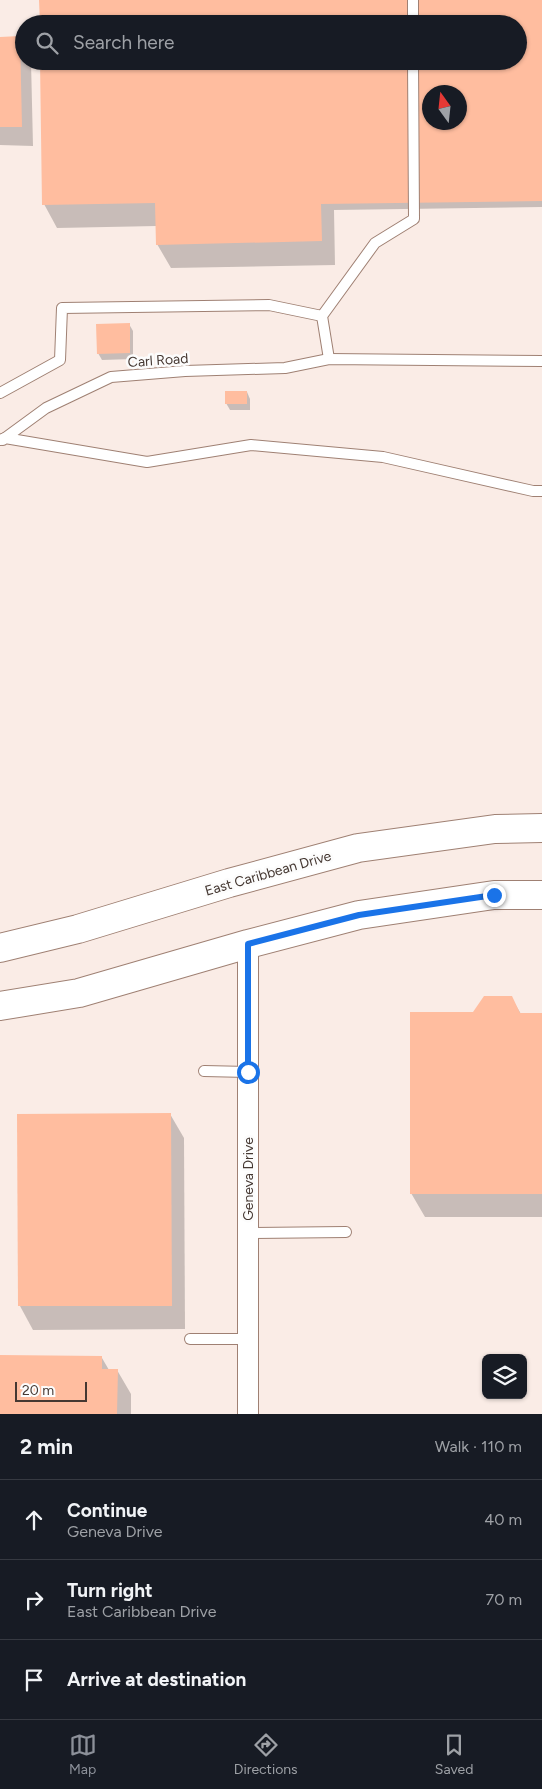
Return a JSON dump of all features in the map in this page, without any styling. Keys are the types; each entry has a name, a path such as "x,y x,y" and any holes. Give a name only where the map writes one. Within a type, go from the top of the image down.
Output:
{"main road":[{"name":"East Caribbean Drive","path":"0,948 78,929 229,883 358,848 495,830 542,828"},
{"path":"0,1006 79,993 248,944 359,915 494,895 542,894"}],"street":[{"name":"Geneva Drive","path":"248,944 248,1414"}],"lane":[{"path":"413,0 413,15"},
{"path":"328,359 322,316 375,243 414,220 414,70"},
{"path":"0,393 60,360 62,308 269,305 322,316"},
{"name":"Carl Road","path":"2,440 46,408 110,377 185,371 285,368 328,359 542,361"},
{"path":"2,440 147,462 251,445 383,457 534,491 542,491"},
{"path":"204,1070 248,1072"},
{"path":"248,1233 346,1232"},
{"path":"190,1339 248,1340"}],"building":[{"path":"39,0 542,0 542,201 321,204 322,241 156,245 155,203 42,205 40,70 527,70 527,15 40,15"},
{"path":"15,36 15,70 21,70 22,127 0,127 0,37"},
{"path":"130,323 130,353 97,354 96,324"},
{"path":"225,391 247,391 247,404 225,404"},
{"path":"484,996 512,996 520,1013 542,1013 542,1194 410,1194 410,1012 473,1012"},
{"path":"171,1113 172,1306 18,1306 17,1114"},
{"path":"0,1355 102,1356 102,1369 118,1369 117,1414 0,1414"}],"route":[{"path":"248,1072 248,944 359,915 494,895"}]}
